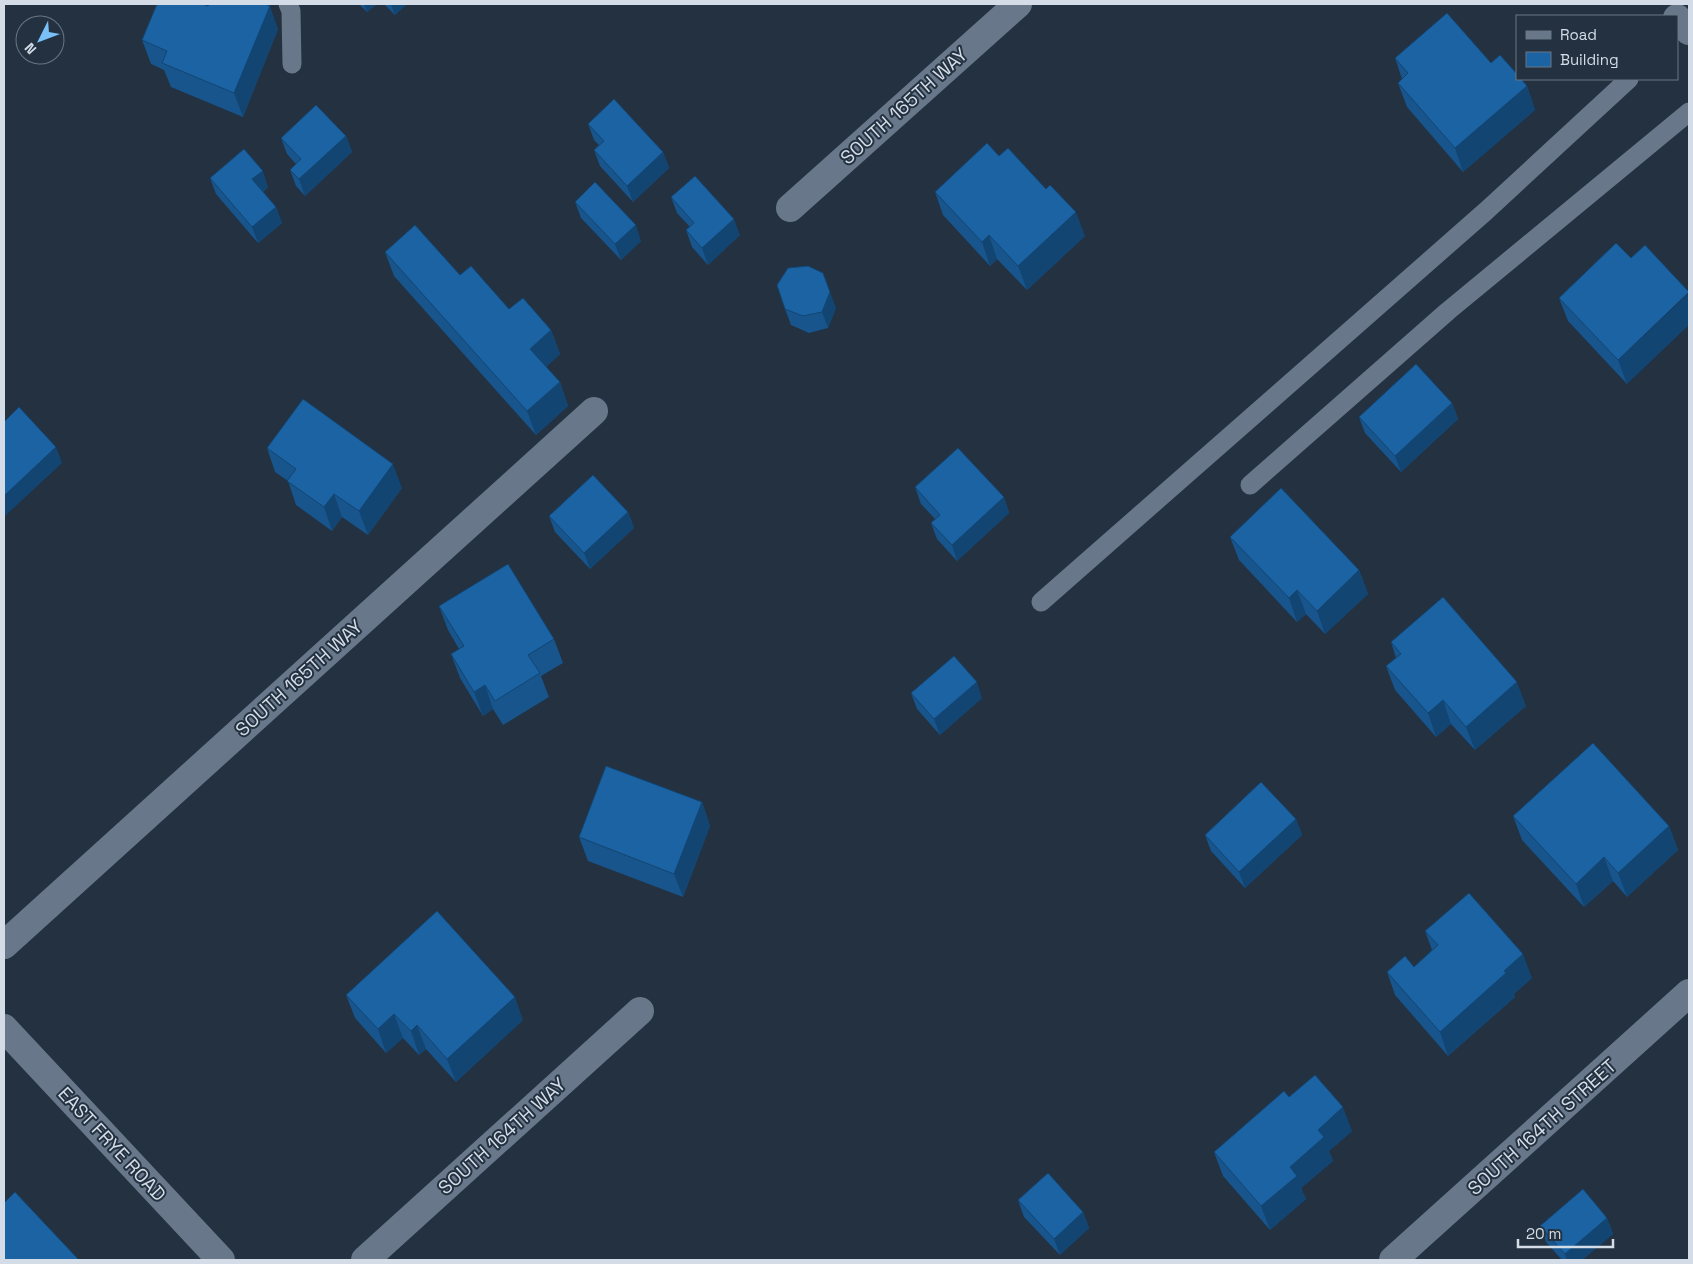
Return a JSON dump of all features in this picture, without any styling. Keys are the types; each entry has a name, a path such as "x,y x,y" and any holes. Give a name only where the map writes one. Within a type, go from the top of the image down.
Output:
{"street":[{"name":"SOUTH 165TH WAY","path":"790,208 1018,4"},
{"path":"1664,4 1673,15"},
{"name":"SOUTH 165TH WAY","path":"4,944 594,411"},
{"name":"SOUTH 164TH STREET","path":"1393,1260 1689,993"},
{"name":"SOUTH 164TH WAY","path":"365,1260 640,1011"},
{"name":"EAST FRYE ROAD","path":"4,1028 221,1260"}],"lane":[{"path":"288,4 291,11 292,64"},
{"path":"1041,602 1486,211 1628,80"},
{"path":"1250,485 1448,312 1689,112"}],"building":[{"path":"157,4 202,4 208,6 209,4 265,4 270,6 234,93 162,63 167,51 142,40"},
{"path":"1447,13 1491,63 1500,55 1516,73 1516,80 1522,80 1527,86 1455,148 1398,83 1408,73 1395,58"},
{"path":"614,99 663,152 627,186 594,150 604,141 588,124"},
{"path":"316,105 346,136 299,179 290,170 301,159 281,138"},
{"path":"987,143 999,156 1008,148 1046,189 1050,185 1076,212 1018,266 989,235 982,242 935,192"},
{"path":"244,149 263,171 252,179 276,207 252,227 210,178"},
{"path":"695,176 734,219 702,248 686,230 694,223 671,197"},
{"path":"595,182 636,225 615,244 575,202"},
{"path":"415,225 460,275 471,266 509,309 523,298 551,330 530,349 560,382 527,411 385,252"},
{"path":"1616,243 1631,258 1645,245 1689,292 1618,360 1559,298"},
{"path":"808,266 823,273 830,292 822,312 803,316 785,309 777,285 788,268"},
{"path":"1416,364 1452,403 1395,456 1359,417"},
{"path":"303,399 393,464 359,511 334,494 324,507 287,481 296,469 267,448"},
{"path":"19,407 56,447 4,496 4,422"},
{"path":"958,448 1004,497 952,545 931,523 940,515 915,487"},
{"path":"593,475 628,512 584,553 549,516"},
{"path":"1281,488 1359,570 1317,611 1297,590 1289,598 1230,537"},
{"path":"508,564 554,639 528,655 540,673 495,701 485,685 474,692 451,654 464,646 439,606"},
{"path":"1443,597 1517,682 1466,727 1443,700 1428,713 1386,666 1401,654 1391,642"},
{"path":"954,656 977,682 934,719 911,693"},
{"path":"1593,743 1669,826 1618,873 1604,857 1576,884 1513,816"},
{"path":"606,766 702,802 674,874 579,837"},
{"path":"1261,782 1296,819 1239,872 1205,835"},
{"path":"1469,893 1523,954 1504,971 1506,973 1440,1032 1387,972 1405,956 1414,967 1438,945 1425,931"},
{"path":"437,911 515,997 447,1059 417,1025 411,1031 394,1014 378,1029 346,995"},
{"path":"1315,1075 1343,1107 1318,1130 1324,1137 1290,1167 1297,1176 1261,1206 1214,1152 1284,1091 1289,1097"},
{"path":"1048,1173 1083,1212 1054,1239 1018,1200"},
{"path":"1583,1189 1607,1218 1565,1254 1540,1226"},
{"path":"15,1192 79,1260 4,1260 4,1203"}]}
